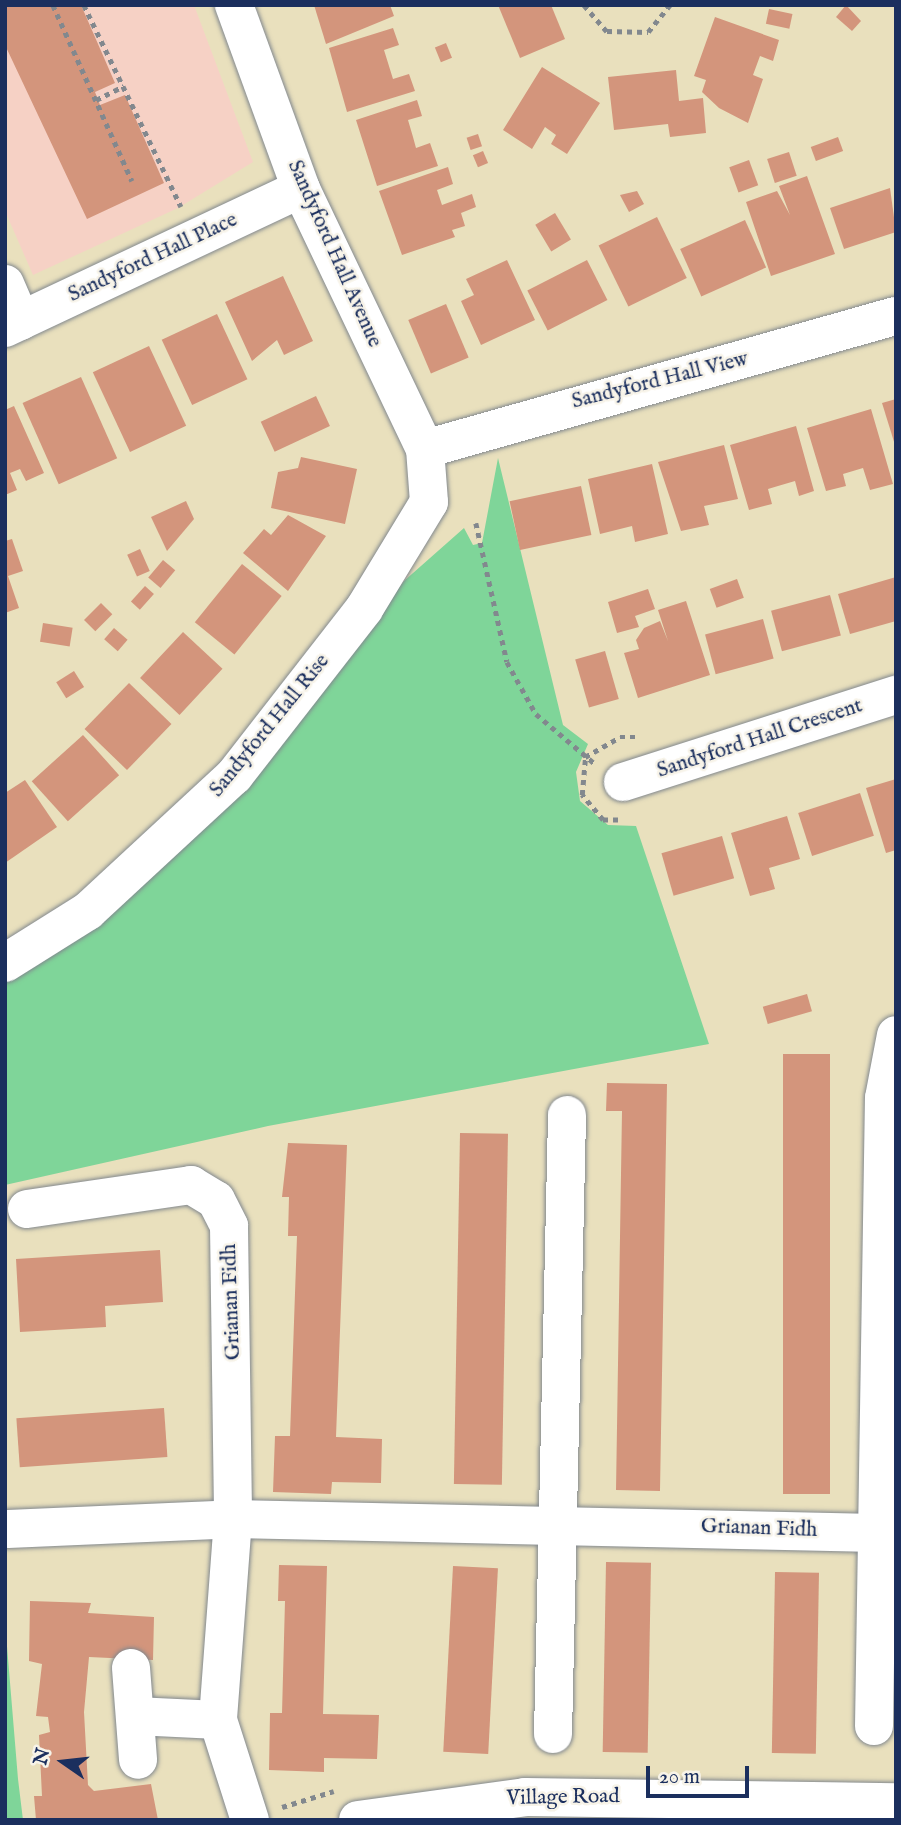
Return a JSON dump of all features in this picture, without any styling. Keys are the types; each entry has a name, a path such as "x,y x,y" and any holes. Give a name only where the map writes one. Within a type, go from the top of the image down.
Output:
{"street":[{"name":"Sandyford Hall Avenue","path":"234,5 301,189 425,449 429,502"},
{"name":"Sandyford Hall Place","path":"13,324 301,189"},
{"path":"5,284 13,324"},
{"name":"Sandyford Hall View","path":"425,449 896,316"},
{"name":"Sandyford Hall Rise","path":"5,963 88,911 234,776 364,609 429,502"},
{"name":"Sandyford Hall Crescent","path":"623,782 896,695"},
{"path":"874,1726 885,1653 877,1534 887,1454 890,1128 896,1035"},
{"path":"553,1734 567,1115"},
{"name":"Grianan Fidh","path":"27,1209 191,1185 216,1200 229,1226 233,1519 218,1720 250,1820"},
{"name":"Grianan Fidh","path":"8,1529 233,1519 877,1534"},
{"path":"131,1668 138,1760"},
{"path":"135,1716 218,1720"},
{"name":"Village Road","path":"358,1820 525,1797 896,1802"}],"path":[{"path":"53,5 132,181"},
{"path":"84,5 186,218"},
{"path":"584,5 607,31 648,32 670,5"},
{"path":"96,100 124,86"},
{"path":"476,523 496,630 536,714 559,739 623,782"}],"shaded area":[{"path":"5,5 194,5 253,162 178,208 33,275 5,211"}],"green space":[{"path":"498,458 563,725 588,744 576,772 580,801 608,825 636,826 709,1044 268,1126 5,1185 5,978 328,683 404,581 464,528 473,545 482,543"},
{"path":"5,1622 18,1779 23,1820 5,1820"}],"building":[{"path":"5,5 81,5 115,83 95,92 100,105 125,95 164,183 87,219 5,45"},
{"path":"314,5 390,5 394,16 326,44"},
{"path":"498,5 551,5 565,39 520,58"},
{"path":"846,5 861,21 852,31 836,17"},
{"path":"769,9 792,14 789,29 766,24"},
{"path":"715,17 779,40 773,61 760,56 753,75 763,79 748,123 719,108 702,92 706,80 694,76"},
{"path":"393,28 399,45 384,50 393,79 409,74 415,91 347,112 329,48"},
{"path":"446,43 452,58 441,62 435,47"},
{"path":"542,67 600,103 567,154 551,144 556,135 545,127 532,149 503,130"},
{"path":"676,70 679,101 703,98 706,133 670,137 668,124 614,130 608,77"},
{"path":"417,100 422,116 408,120 416,148 430,143 438,166 377,186 356,120"},
{"path":"478,134 482,146 471,150 467,138"},
{"path":"838,137 843,151 816,161 811,147"},
{"path":"483,151 488,163 478,167 473,155"},
{"path":"789,152 797,176 775,183 767,159"},
{"path":"749,160 758,185 739,193 729,167"},
{"path":"448,167 453,184 437,190 442,205 472,194 476,207 461,213 465,226 452,230 455,237 402,255 379,191"},
{"path":"807,176 835,254 771,276 746,202 777,191 790,215 779,186"},
{"path":"890,188 896,232 844,249 830,208"},
{"path":"637,191 644,204 629,212 620,195"},
{"path":"555,213 571,240 551,251 535,225"},
{"path":"657,217 687,278 628,307 599,245"},
{"path":"745,220 766,268 701,296 680,249"},
{"path":"507,260 535,320 481,345 461,301 474,295 466,279"},
{"path":"587,260 607,300 548,331 527,290"},
{"path":"283,276 313,341 284,355 277,340 252,361 225,302"},
{"path":"446,304 469,357 431,373 408,320"},
{"path":"217,314 247,379 192,405 162,340"},
{"path":"149,346 186,426 130,452 93,372"},
{"path":"81,377 117,458 59,484 23,403"},
{"path":"316,396 330,426 275,452 261,422"},
{"path":"896,399 896,445 895,445 882,403"},
{"path":"14,406 44,473 26,481 20,469 10,473 17,490 5,495 5,410"},
{"path":"871,409 893,484 870,490 863,468 843,474 846,486 826,491 807,428"},
{"path":"796,426 814,491 799,496 795,481 768,489 772,504 749,510 730,445"},
{"path":"724,445 738,499 704,506 709,525 681,531 658,462"},
{"path":"301,457 357,469 345,524 271,508 278,472 298,468"},
{"path":"652,464 668,534 635,542 632,526 600,534 588,479"},
{"path":"581,486 591,535 520,550 510,501"},
{"path":"186,501 194,519 167,551 151,517"},
{"path":"288,515 326,536 288,591 243,553 264,529 271,535"},
{"path":"12,539 23,571 8,576 19,608 5,613 5,541"},
{"path":"140,549 150,571 137,577 127,555"},
{"path":"163,560 175,570 160,588 148,578"},
{"path":"242,564 282,596 234,654 195,622"},
{"path":"896,577 896,621 850,634 838,594"},
{"path":"737,579 744,598 717,608 710,589"},
{"path":"145,586 154,594 140,610 131,602"},
{"path":"648,589 655,609 635,616 639,627 617,633 608,602"},
{"path":"830,595 841,636 782,651 771,611"},
{"path":"686,601 710,675 638,698 624,653 639,649 636,640 644,628 660,621 668,641 658,610"},
{"path":"101,603 112,614 95,631 84,620"},
{"path":"763,619 774,659 716,674 705,635"},
{"path":"43,623 73,628 70,646 40,642"},
{"path":"114,628 128,640 118,651 104,639"},
{"path":"183,632 222,669 180,715 140,678"},
{"path":"605,651 619,699 589,708 575,660"},
{"path":"74,671 84,687 66,698 56,682"},
{"path":"129,683 171,724 127,770 85,729"},
{"path":"83,735 119,775 68,821 32,781"},
{"path":"896,779 896,850 886,853 866,788"},
{"path":"25,780 57,827 5,863 5,793"},
{"path":"860,793 874,836 812,856 798,813"},
{"path":"787,816 800,859 769,868 775,889 750,896 731,833"},
{"path":"722,836 734,878 674,896 661,853"},
{"path":"807,994 812,1011 768,1024 763,1007"},
{"path":"783,1054 830,1054 830,1494 783,1494"},
{"path":"607,1083 667,1084 660,1491 616,1490 622,1111 606,1111"},
{"path":"460,1133 508,1134 502,1485 454,1484"},
{"path":"288,1143 347,1145 336,1437 382,1439 381,1483 332,1482 331,1494 273,1492 275,1436 290,1436 297,1236 288,1236 289,1197 282,1197"},
{"path":"160,1250 163,1302 105,1306 106,1327 20,1332 16,1259"},
{"path":"164,1408 167,1457 20,1467 16,1418"},
{"path":"606,1562 651,1563 648,1753 603,1752"},
{"path":"279,1565 327,1566 323,1714 379,1715 377,1759 324,1758 324,1772 269,1770 270,1713 282,1713 285,1601 278,1601"},
{"path":"453,1566 498,1568 488,1754 443,1752"},
{"path":"775,1572 819,1573 816,1754 772,1753"},
{"path":"30,1601 91,1603 88,1613 154,1617 153,1660 89,1657 84,1712 88,1785 94,1791 151,1784 158,1820 36,1820 34,1796 42,1796 39,1735 50,1732 48,1717 36,1716 42,1664 29,1661"}]}
